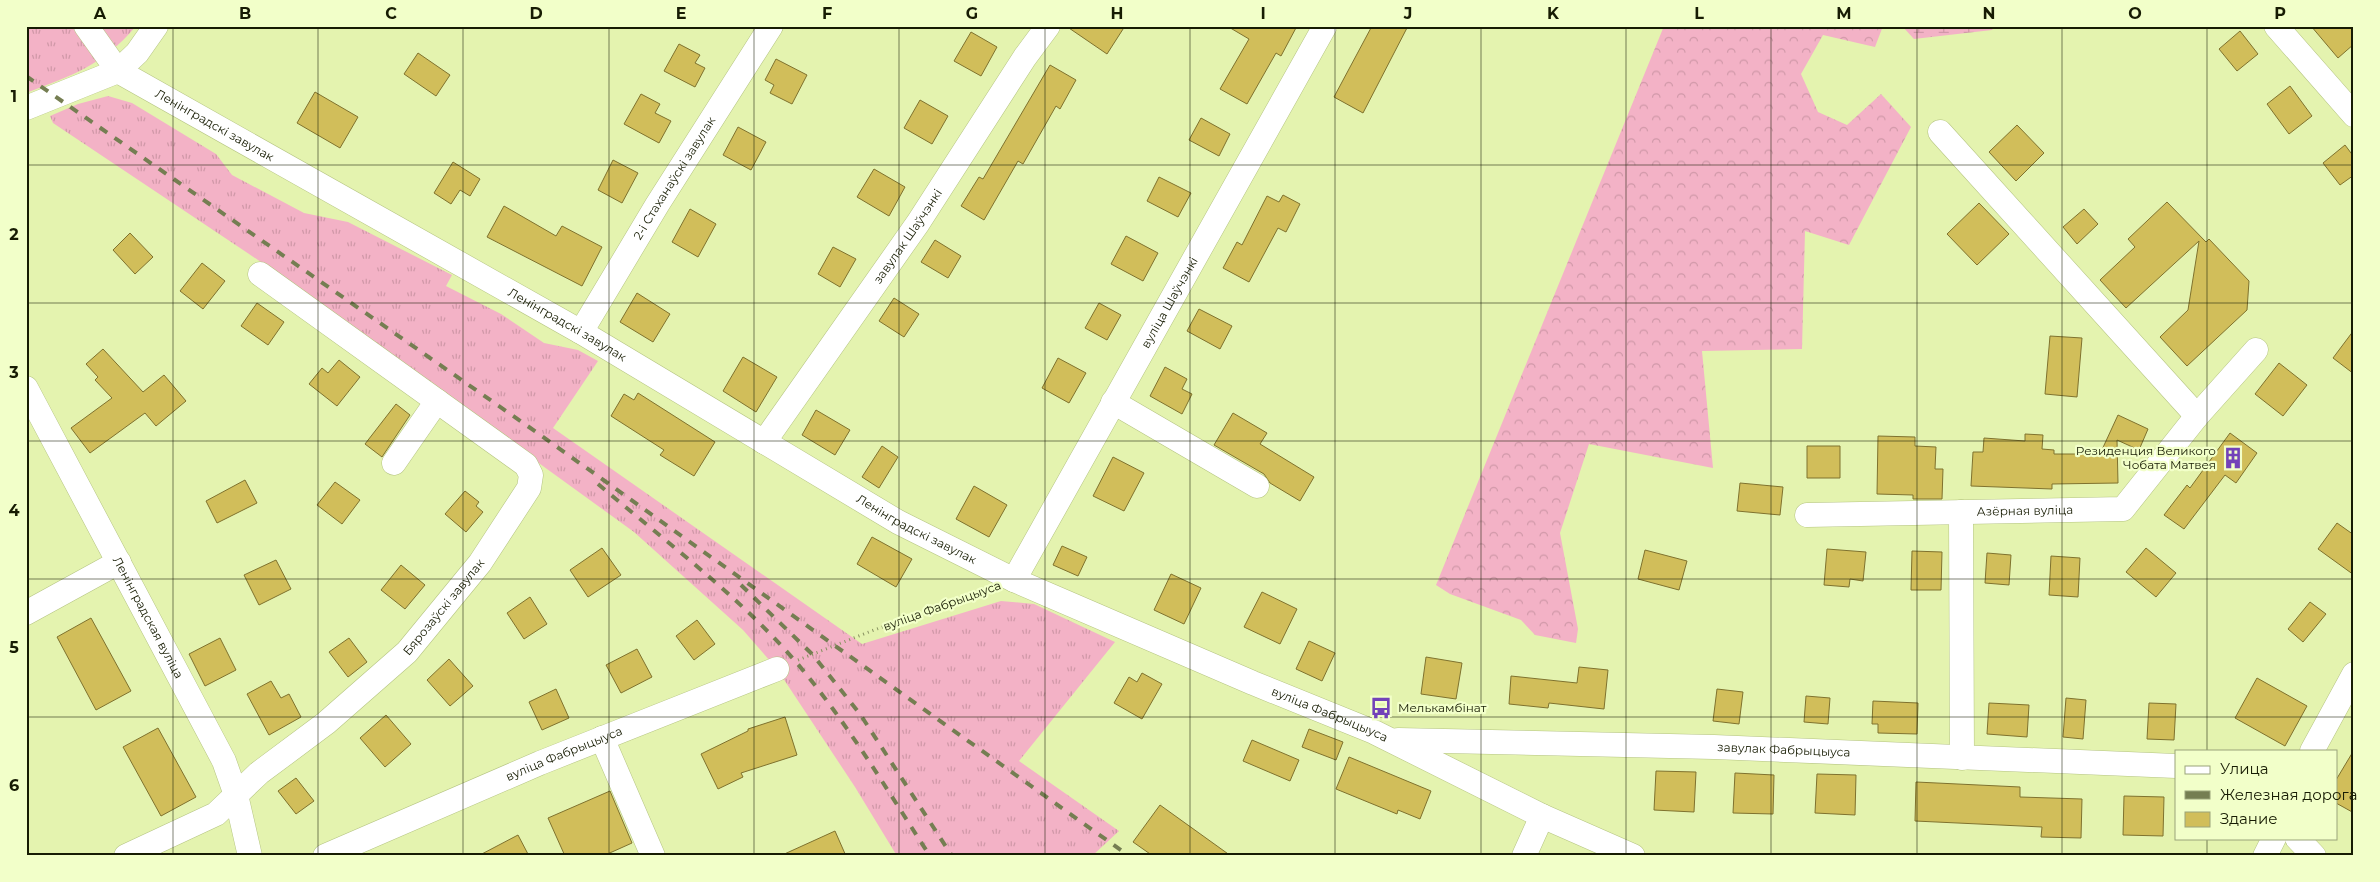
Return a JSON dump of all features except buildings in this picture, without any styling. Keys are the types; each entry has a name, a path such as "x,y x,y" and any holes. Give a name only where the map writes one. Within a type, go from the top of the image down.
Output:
{"street":[{"path":"86,26 118,71"},
{"path":"26,108 118,71 137,53 156,26"},
{"name":"2-і Стаханаўскі завулак","path":"581,332 657,205 771,26"},
{"name":"завулак Шаўчэнкі","path":"764,442 918,223 1025,57 1048,26"},
{"name":"вуліца Шаўчэнкі","path":"1014,580 1325,26"},
{"path":"2276,26 2354,115"},
{"name":"Ленінградскі завулак","path":"118,71 581,332 898,522 1014,580"},
{"path":"1940,132 2197,416"},
{"name":"Бярозаўскі завулак","path":"126,856 216,814 259,773 326,723 407,652 480,563 529,488 531,475 526,465 260,274"},
{"name":"Азёрная вуліца","path":"1807,515 2123,509 2197,416 2256,350"},
{"name":"Ленінградская вуліца","path":"26,388 224,761 236,795 250,856"},
{"path":"394,463 437,401"},
{"path":"1113,402 1257,486"},
{"path":"1961,512 1962,758"},
{"path":"26,613 119,562"},
{"name":"вуліца Фабрыцыуса","path":"1014,580 1391,740 1542,816 1633,856"},
{"name":"вуліца Фабрыцыуса","path":"326,856 602,738 777,669"},
{"path":"2313,750 2354,674"},
{"path":"602,738 653,856"},
{"name":"завулак Фабрыцыуса","path":"1391,740 1714,747 2175,766"},
{"path":"1524,856 1542,816"},
{"path":"2265,856 2273,840"},
{"path":"2300,840 2314,856"}],"path":[{"name":"вуліца Фабрыцыуса","path":"777,669 874,630 1014,580"}],"green space":[{"path":"26,26 136,26 111,51 86,68 26,93"},
{"path":"1664,26 1883,26 1875,47 1823,35 1801,74 1818,112 1847,125 1881,94 1911,127 1849,245 1805,231 1802,349 1702,351 1713,468 1589,444 1560,533 1578,629 1576,643 1535,635 1521,620 1450,594 1436,585"},
{"path":"1902,26 1995,26 1992,30 1914,39"},
{"path":"108,96 132,103 216,154 232,175 304,213 348,222 452,275 446,286 501,314 544,343 578,350 598,361 553,428 862,644 1001,601 1034,604 1115,642 1019,761 1119,831 1092,856 897,856 855,787 777,669 743,630 634,532 261,262 53,123 50,116 78,104"}],"railway":[{"path":"26,76 539,434 1129,856"},
{"path":"598,484 726,591 774,637 832,708 930,856"},
{"path":"741,585 813,655 860,714 952,856"}],"place":[{"name":"Резиденция Великого Чобата Матвея","path":"2233,458"},
{"name":"Мелькамбінат","path":"1381,708"}]}
